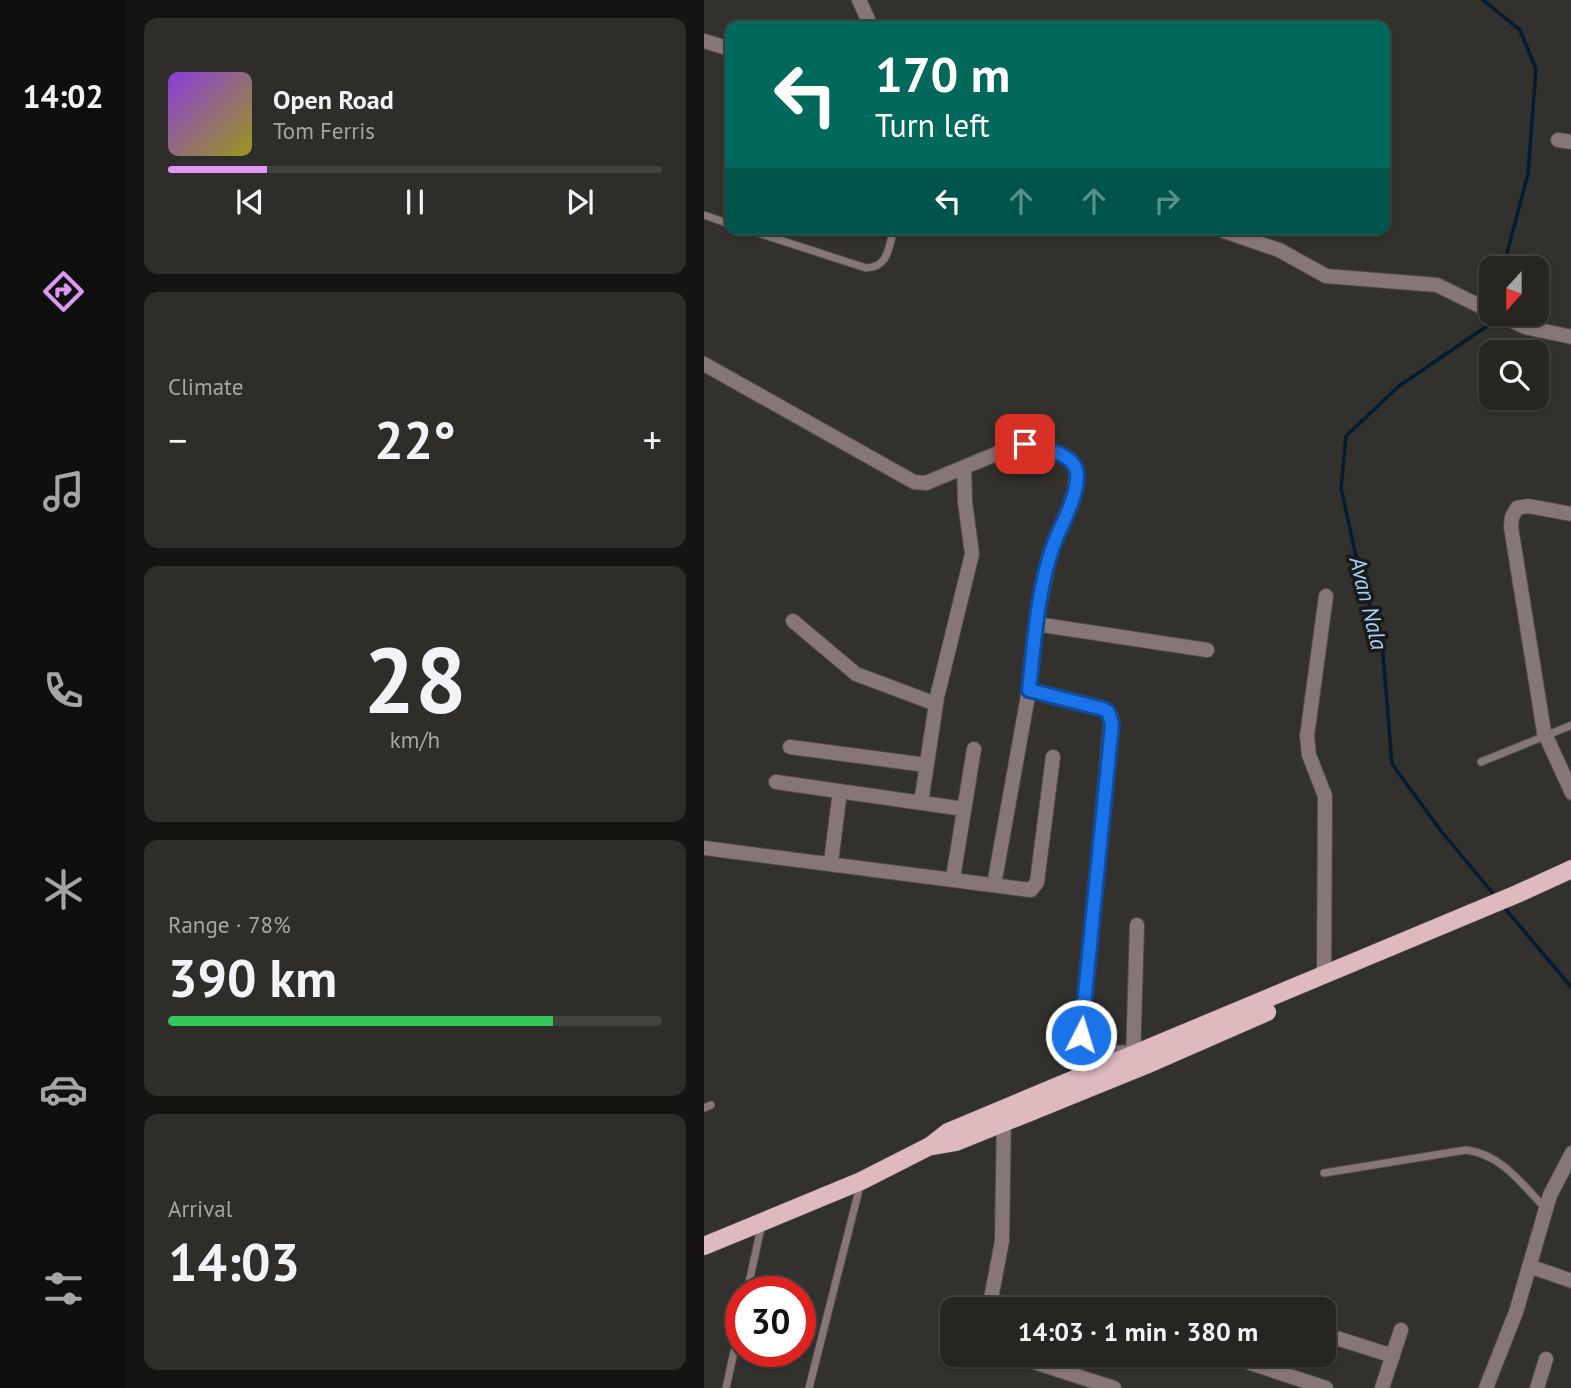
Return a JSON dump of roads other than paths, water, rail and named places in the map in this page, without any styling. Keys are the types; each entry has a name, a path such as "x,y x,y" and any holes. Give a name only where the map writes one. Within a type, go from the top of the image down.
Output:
{"main road":[{"path":"1519,898 1571,869"},
{"path":"1133,1060 1519,898 1571,881"},
{"path":"704,1245 861,1181 930,1146 956,1142 1004,1116 1324,975 1462,922"}],"street":[{"path":"859,0 869,21"},
{"path":"704,41 725,47"},
{"path":"1235,235 1279,250 1326,276 1437,285 1479,306"},
{"path":"1523,326 1571,337"},
{"path":"704,364 906,479 926,483 1025,444 1064,456 1077,470 1074,493 1050,555 1036,624 1029,690 994,885"},
{"path":"921,803 936,704 972,554 965,502 964,468"},
{"path":"1571,514 1528,506 1517,508 1511,527 1545,736 1571,793"},
{"path":"1324,975 1325,796 1309,755 1307,736 1326,596"},
{"path":"793,621 856,674 936,704"},
{"path":"1036,624 1207,650"},
{"path":"1029,690 1103,709 1111,718 1081,1042 1085,1049 1098,1055 1133,1060 1137,925"},
{"path":"790,747 926,765"},
{"path":"953,878 974,749"},
{"path":"704,848 953,878 1024,890 1034,888 1053,757"},
{"path":"776,782 964,809"},
{"path":"831,862 840,791"},
{"path":"991,1297 1002,1241 1004,1116"},
{"path":"1486,1388 1517,1312 1554,1183 1571,1153"},
{"path":"1529,1266 1571,1281"},
{"path":"1382,1388 1401,1330"},
{"path":"1336,1338 1393,1356"},
{"path":"1537,1388 1546,1359"},
{"path":"1049,1367 1114,1388"},
{"path":"1262,1367 1326,1388"}],"lane":[{"path":"704,215 725,222"},
{"path":"764,235 866,268 883,264 892,235"},
{"path":"1481,762 1571,725"},
{"path":"1324,1172 1466,1150 1479,1152 1498,1161 1545,1209"},
{"path":"809,1388 861,1181"},
{"path":"750,1276 762,1223"},
{"path":"726,1388 731,1367"}],"waterway":[{"name":"Avan Nala","path":"1483,0 1520,30 1536,69 1528,174 1506,256"},
{"name":"Avan Nala","path":"1487,326 1399,386 1346,436 1341,488 1361,579 1382,642 1392,764 1441,831 1496,897"},
{"name":"Avan Nala","path":"1503,906 1572,988"}]}
